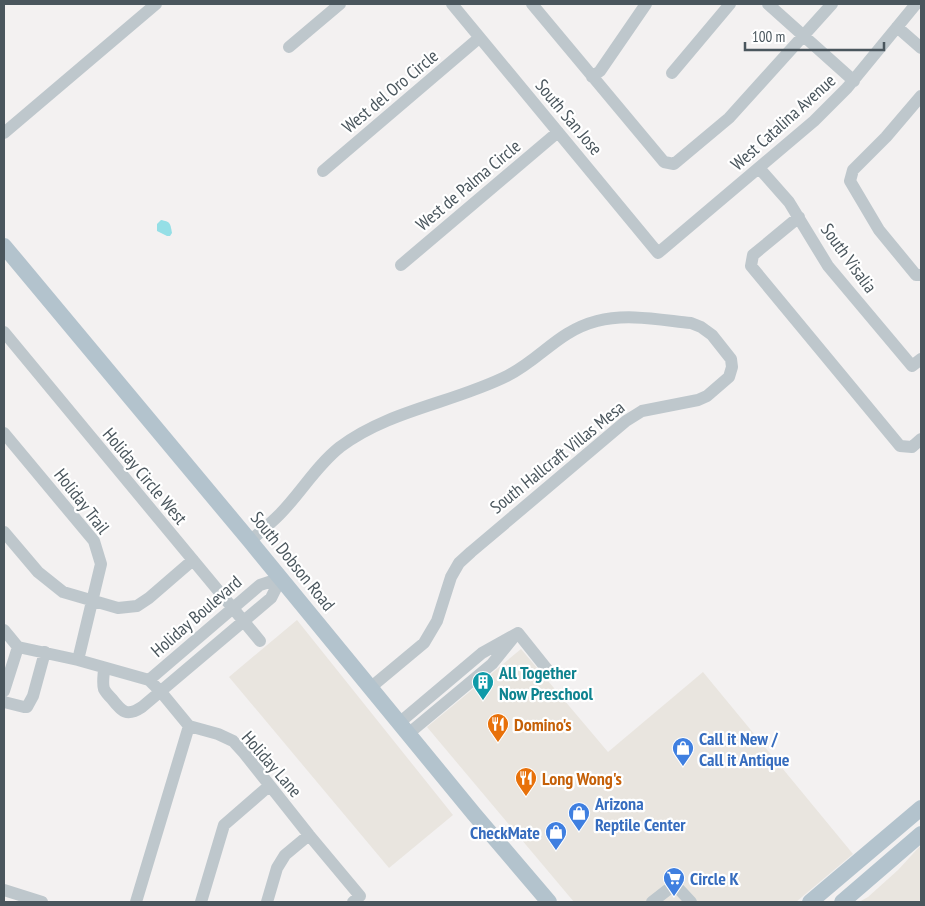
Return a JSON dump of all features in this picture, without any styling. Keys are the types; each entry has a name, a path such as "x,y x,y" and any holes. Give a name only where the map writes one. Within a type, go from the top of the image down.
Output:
{"main road":[{"name":"South Dobson Road","path":"4,246 549,902"},
{"path":"810,902 921,808"},
{"path":"842,902 921,834"}],"street":[{"path":"4,133 156,4"},
{"path":"289,47 340,4"},
{"name":"South San Jose","path":"452,4 658,253"},
{"path":"532,4 664,162 674,164 729,118 832,4"},
{"path":"592,77 600,71 646,4"},
{"path":"672,73 730,4"},
{"path":"768,4 854,81"},
{"name":"West Catalina Avenue","path":"658,253 814,121 854,81 916,4"},
{"path":"897,27 921,48"},
{"name":"West del Oro Circle","path":"323,170 479,38"},
{"path":"921,96 886,137 853,170 850,181 879,230 916,275 921,275"},
{"name":"West de Palma Circle","path":"401,265 558,132"},
{"name":"South Visalia","path":"759,168 789,202 828,266 917,363"},
{"path":"799,217 753,255 751,266 900,446 912,447 921,439"},
{"name":"South Hallcraft Villas Mesa","path":"250,541 278,516 313,474 338,448 358,434 386,420 507,376 521,368 578,326 622,317 691,323 712,334 731,359 732,367 729,377 707,396 698,400 642,411 626,421 490,536 459,563 450,577 437,621 424,643 370,688"},
{"name":"Holiday Circle West","path":"4,332 260,641"},
{"name":"Holiday Trail","path":"4,433 94,541 101,564 78,660"},
{"path":"4,532 50,584 63,592 118,608 137,606 149,598 192,560"},
{"name":"Holiday Boulevard","path":"149,680 260,584 281,578"},
{"name":"Holiday Boulevard","path":"104,668 105,691 120,709 133,713 161,692 271,598 281,578"},
{"path":"4,630 18,646 78,660 149,680 189,726 136,902"},
{"path":"518,633 550,673"},
{"path":"403,728 455,676 482,653 518,633"},
{"path":"403,728 464,687 492,664 518,633"},
{"path":"4,691 18,646"},
{"path":"4,702 27,707 33,696 45,652"},
{"path":"455,676 464,687"},
{"name":"Holiday Lane","path":"189,726 218,734 233,741 309,835 356,899"},
{"path":"201,902 224,825 270,786"},
{"path":"267,902 277,868 285,855 309,835"},
{"path":"652,902 670,888 678,888 690,902"},
{"path":"5,895 42,902"}],"shaded area":[{"path":"297,620 453,815 389,868 229,677"},
{"path":"521,649 608,752 703,672 853,854 796,902 574,902 427,727"},
{"path":"921,845 921,902 859,902 868,897 898,870"}],"water":[{"path":"161,220 168,222 170,225 172,233 170,236 157,231 157,224"}],"place":[{"name":"All Together Now Preschool","path":"483,701"},
{"name":"Domino's","path":"498,743"},
{"name":"Call it New / Call it Antique","path":"683,767"},
{"name":"Long Wong's","path":"526,797"},
{"name":"Arizona Reptile Center","path":"579,832"},
{"name":"CheckMate","path":"556,851"},
{"name":"Circle K","path":"674,897"}]}
